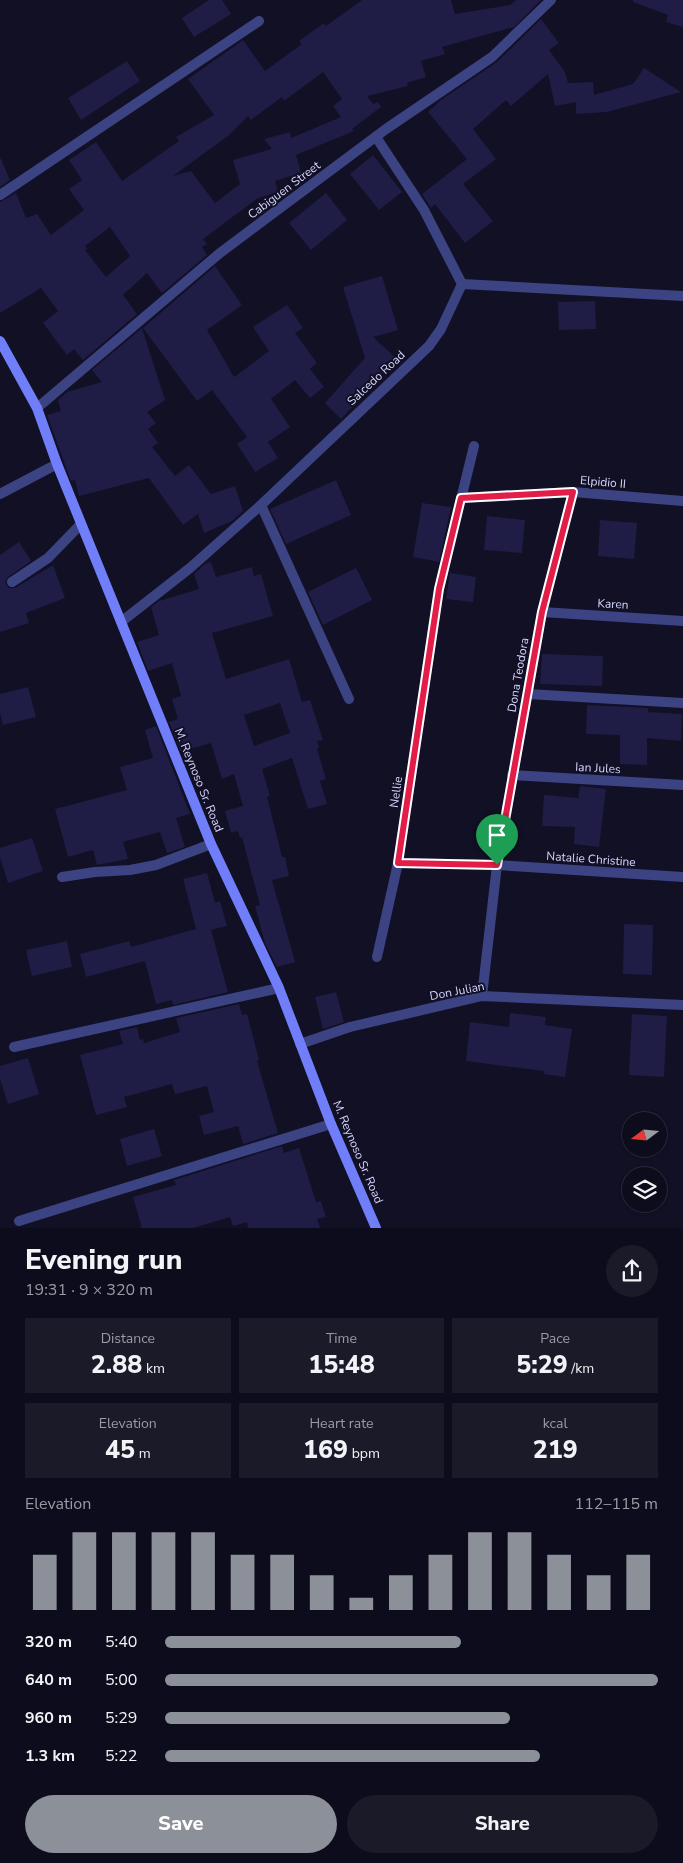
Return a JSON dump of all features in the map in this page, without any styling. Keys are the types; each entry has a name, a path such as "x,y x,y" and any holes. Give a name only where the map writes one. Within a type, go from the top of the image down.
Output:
{"street":[{"name":"Cabiguen Street","path":"37,408 220,253 376,137 492,56 551,0"},
{"path":"0,195 259,21"},
{"path":"376,137 424,210 462,284 683,296"},
{"name":"Salcedo Road","path":"121,622 190,568 429,346 441,329 462,284"},
{"name":"M. Reynoso Sr. Road","path":"0,341 37,408 57,464 211,844 279,988 331,1124 376,1228"},
{"name":"Nellie","path":"377,957 398,863 439,589 474,446"},
{"path":"0,494 57,464"},
{"name":"Elpidio II","path":"461,498 573,492 683,501"},
{"name":"Dona Teodora","path":"497,865 542,612 573,492"},
{"path":"260,505 349,700"},
{"path":"12,582 48,558 82,524"},
{"name":"Karen","path":"542,612 683,621"},
{"path":"528,694 683,703"},
{"name":"Ian Jules","path":"512,775 683,785"},
{"path":"62,877 95,872 130,870 156,865 211,844"},
{"path":"398,863 497,865 482,996"},
{"name":"Natalie Christine","path":"497,865 683,877"},
{"path":"14,1047 279,988"},
{"name":"Don Julian","path":"300,1044 350,1027 482,996 683,1005"},
{"path":"19,1221 331,1124"}],"building":[{"path":"209,0 222,0 231,14 194,37 182,18"},
{"path":"362,0 451,0 455,14 510,5 516,0 541,0 514,27 442,47 445,54 421,61 426,77 407,83 408,86 367,96 373,104 378,102 381,107 352,129 354,131 296,155 301,173 275,181 278,192 258,198 203,239 207,244 202,247 207,255 162,293 147,273 123,295 137,314 83,360 74,349 67,355 43,323 58,311 41,288 0,313 0,202 16,193 26,218 37,214 51,235 84,210 69,189 82,180 69,160 96,142 122,181 179,141 176,137 214,115 188,79 243,40 265,71 302,44 299,41 324,23 326,26","holes":["323,72 342,99 333,106 341,117 291,138 290,132 264,139 272,149 233,160 240,184 215,203 191,171 173,176 228,136 248,116 251,120 282,97 284,101","110,227 130,256 106,277 85,250 87,249 85,246"]},
{"path":"633,0 683,0 683,27 666,22 668,15 633,2"},
{"path":"541,19 559,43 549,50 565,72 568,83 593,82 594,95 633,84 644,68 681,92 607,112 576,114 576,102 555,106 548,74 511,106 506,100 473,129 496,159 463,184 493,221 465,243 435,204 431,208 422,194 467,159 428,112 441,100 497,62"},
{"path":"127,61 140,81 81,120 68,98"},
{"path":"373,155 402,192 379,210 350,174"},
{"path":"0,157 10,180 0,187"},
{"path":"326,193 347,220 311,250 289,223"},
{"path":"215,266 242,305 207,330 234,377 269,351 253,327 287,305 303,328 295,333 317,363 310,369 324,387 310,398 295,380 271,399 290,427 268,442 278,458 255,472 237,444 247,437 212,390 197,401 143,328"},
{"path":"382,276 398,330 373,337 397,359 341,419 325,403 365,358 343,287"},
{"path":"595,301 596,329 559,330 558,302"},
{"path":"142,328 165,400 147,412 156,423 148,429 158,443 152,447 175,476 189,465 211,494 235,486 243,511 232,521 204,533 198,514 183,525 149,478 79,496 75,480 71,481 47,415 61,411 58,400 67,392 102,382 92,370"},
{"path":"336,480 351,515 286,544 270,509"},
{"path":"422,503 451,507 439,562 413,557"},
{"path":"487,516 525,520 522,553 484,550"},
{"path":"600,520 637,523 634,559 598,556"},
{"path":"19,542 31,561 8,577 5,582 7,586 15,588 53,565 65,598 26,613 29,623 0,632 0,555"},
{"path":"211,562 216,577 252,567 254,576 261,574 273,616 212,633 226,679 289,659 302,702 310,700 323,740 317,741 319,748 317,749 326,779 320,781 327,804 308,809 292,758 262,769 270,796 267,797 282,857 285,857 289,876 272,880 295,962 277,967 265,943 255,906 260,905 242,837 240,838 238,831 231,833 225,811 243,806 234,774 222,779 211,743 181,752 169,722 178,719 172,699 181,696 172,663 148,671 137,642 159,635 151,607 159,601 199,589 194,574 205,564","holes":["280,703 290,733 254,746 244,715"]},
{"path":"356,568 372,600 323,625 308,592"},
{"path":"450,573 476,577 473,602 446,599"},
{"path":"542,654 603,656 602,686 540,684"},
{"path":"28,687 36,717 3,725 0,713 0,694"},
{"path":"587,705 648,708 648,712 682,714 681,741 647,738 647,765 620,764 620,735 586,734"},
{"path":"156,726 190,814 176,818 185,847 167,853 160,832 123,842 128,859 97,865 93,850 68,857 55,809 127,790 120,767 153,758 145,730"},
{"path":"580,786 606,789 599,847 574,844 575,827 542,826 544,795 578,798"},
{"path":"32,838 43,871 8,883 0,857 0,848"},
{"path":"207,873 215,903 220,901 227,926 211,930 228,992 173,1005 172,1000 156,1004 145,961 86,977 80,954 129,941 131,947 196,929 183,879"},
{"path":"624,924 653,925 652,975 623,974"},
{"path":"67,941 72,967 32,976 26,950"},
{"path":"336,992 344,1022 323,1029 315,997"},
{"path":"239,1004 242,1015 247,1014 259,1060 257,1061 278,1133 243,1144 238,1126 204,1135 199,1116 214,1112 207,1086 175,1094 172,1084 124,1097 127,1107 96,1115 80,1055 123,1044 119,1031 137,1027 140,1040 143,1039 144,1043 180,1032 176,1018"},
{"path":"510,1013 546,1017 545,1025 572,1029 565,1077 544,1074 544,1071 466,1061 470,1022 509,1027"},
{"path":"632,1014 667,1016 664,1077 629,1075"},
{"path":"28,1058 39,1094 8,1104 0,1079 0,1066"},
{"path":"154,1129 162,1156 127,1166 120,1139"},
{"path":"282,1146 284,1153 299,1148 316,1202 321,1201 326,1217 317,1219 320,1228 248,1228 247,1222 233,1226 230,1217 193,1228 142,1228 133,1197 176,1185 174,1180"}],"route":[{"path":"573,492 542,612 497,865 398,863 439,589 461,498 573,492"}]}
